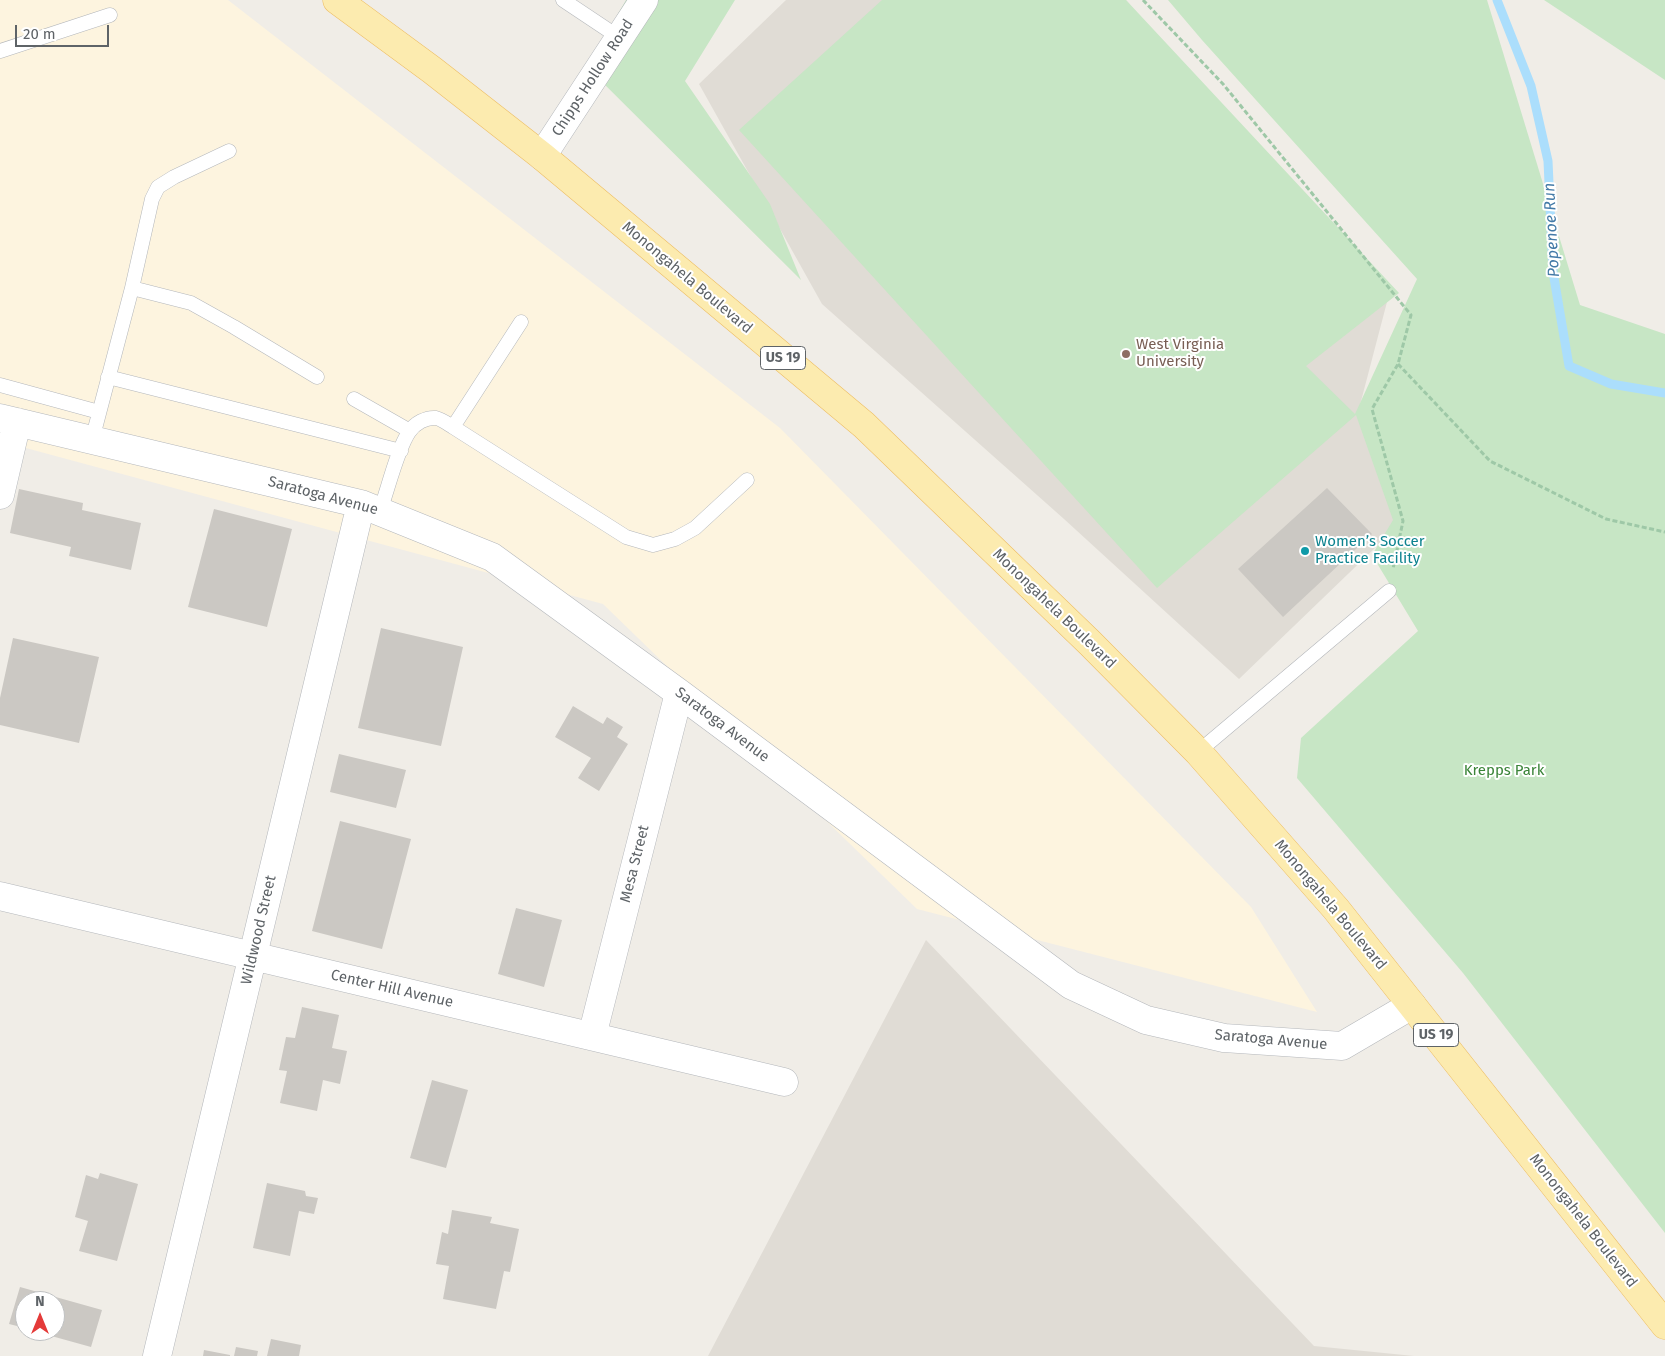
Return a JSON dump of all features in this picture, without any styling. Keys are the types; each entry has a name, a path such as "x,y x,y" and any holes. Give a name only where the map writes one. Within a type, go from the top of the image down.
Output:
{"main road":[{"name":"Monongahela Boulevard","path":"337,0 432,70 542,156 864,426 1090,644 1198,752 1336,909 1665,1325"}],"street":[{"name":"Chipps Hollow Road","path":"542,156 644,0"},
{"name":"Saratoga Avenue","path":"9,420 371,507 492,557 679,693 1071,985 1146,1020 1224,1038 1342,1046 1412,1005"},
{"path":"0,495 9,420"},
{"name":"Wildwood Street","path":"157,1356 253,956 371,507"},
{"name":"Mesa Street","path":"592,1036 679,693"},
{"name":"Center Hill Avenue","path":"0,896 784,1082"}],"lane":[{"path":"563,0 620,38"},
{"path":"0,51 110,15"},
{"path":"92,440 132,288 152,199 158,187 174,177 229,151"},
{"path":"132,288 191,303 317,377"},
{"path":"453,427 521,322"},
{"path":"108,377 401,452"},
{"path":"0,384 100,412"},
{"path":"354,399 410,431"},
{"path":"371,507 401,452 410,431 419,422 429,418 437,418 453,427 626,537 653,545 675,539 695,528 747,480"},
{"path":"1198,752 1389,592"}],"path":[{"path":"1142,0 1223,84 1411,315 1398,364 1372,409 1403,521 1389,592"},
{"path":"1398,364 1490,461 1606,519 1665,532"}],"shaded area":[{"path":"0,0 228,0 780,428 1251,907 1317,1012 917,909 603,604 0,441"},
{"name":"West Virginia University","path":"786,0 1126,0 1387,302 1360,405 1403,521 1239,679 1064,519 822,304 699,84"},
{"path":"926,940 1314,1346 1414,1356 708,1356"}],"green space":[{"path":"626,0 735,0 685,81 770,204 801,280 587,67"},
{"name":"Krepps Park","path":"882,0 1126,0 1399,293 1306,366 1355,414 1417,279 1168,0 1487,0 1580,305 1665,334 1665,1233 1463,973 1297,778 1301,738 1418,631 1372,555 1393,520 1356,415 1157,588 739,130"},
{"path":"1544,0 1665,0 1665,80"}],"building":[{"name":"Women’s Soccer Practice Facility","path":"1327,488 1372,534 1283,617 1238,569"},
{"path":"19,489 83,503 82,510 141,523 131,570 69,556 71,547 10,533"},
{"path":"214,509 292,529 267,627 188,607"},
{"path":"381,628 463,647 441,746 358,728"},
{"path":"13,638 99,657 79,743 0,725 0,698"},
{"path":"573,706 603,724 607,717 623,727 617,737 628,744 599,791 578,778 591,758 555,737"},
{"path":"339,754 406,770 396,808 330,792"},
{"path":"340,821 411,839 382,949 312,931"},
{"path":"516,908 562,920 544,987 498,974"},
{"path":"302,1007 339,1015 332,1048 347,1051 340,1084 323,1080 317,1111 280,1103 287,1071 279,1070 286,1037 295,1038"},
{"path":"432,1080 468,1090 446,1168 410,1158"},
{"path":"100,1173 138,1184 117,1261 79,1251 88,1221 75,1217 86,1175 98,1179"},
{"path":"267,1183 305,1191 306,1196 318,1198 314,1214 299,1211 290,1256 253,1248"},
{"path":"452,1210 492,1217 490,1223 519,1229 510,1272 504,1271 496,1309 443,1299 449,1266 436,1264 442,1232 448,1234"},
{"path":"20,1287 34,1291 19,1291"},
{"path":"65,1300 102,1310 91,1347 65,1340"},
{"path":"15,1304 15,1326 9,1324"},
{"path":"271,1339 301,1345 299,1356 267,1356"},
{"path":"236,1347 258,1351 257,1356 234,1356"},
{"path":"204,1350 230,1355 230,1356 203,1356"}],"waterway":[{"name":"Popenoe Run","path":"1497,0 1531,86 1548,161 1553,272 1569,366 1611,384 1665,393"}],"place":[{"name":"West Virginia University","path":"1126,354"},
{"name":"Women’s Soccer Practice Facility","path":"1305,551"}]}
